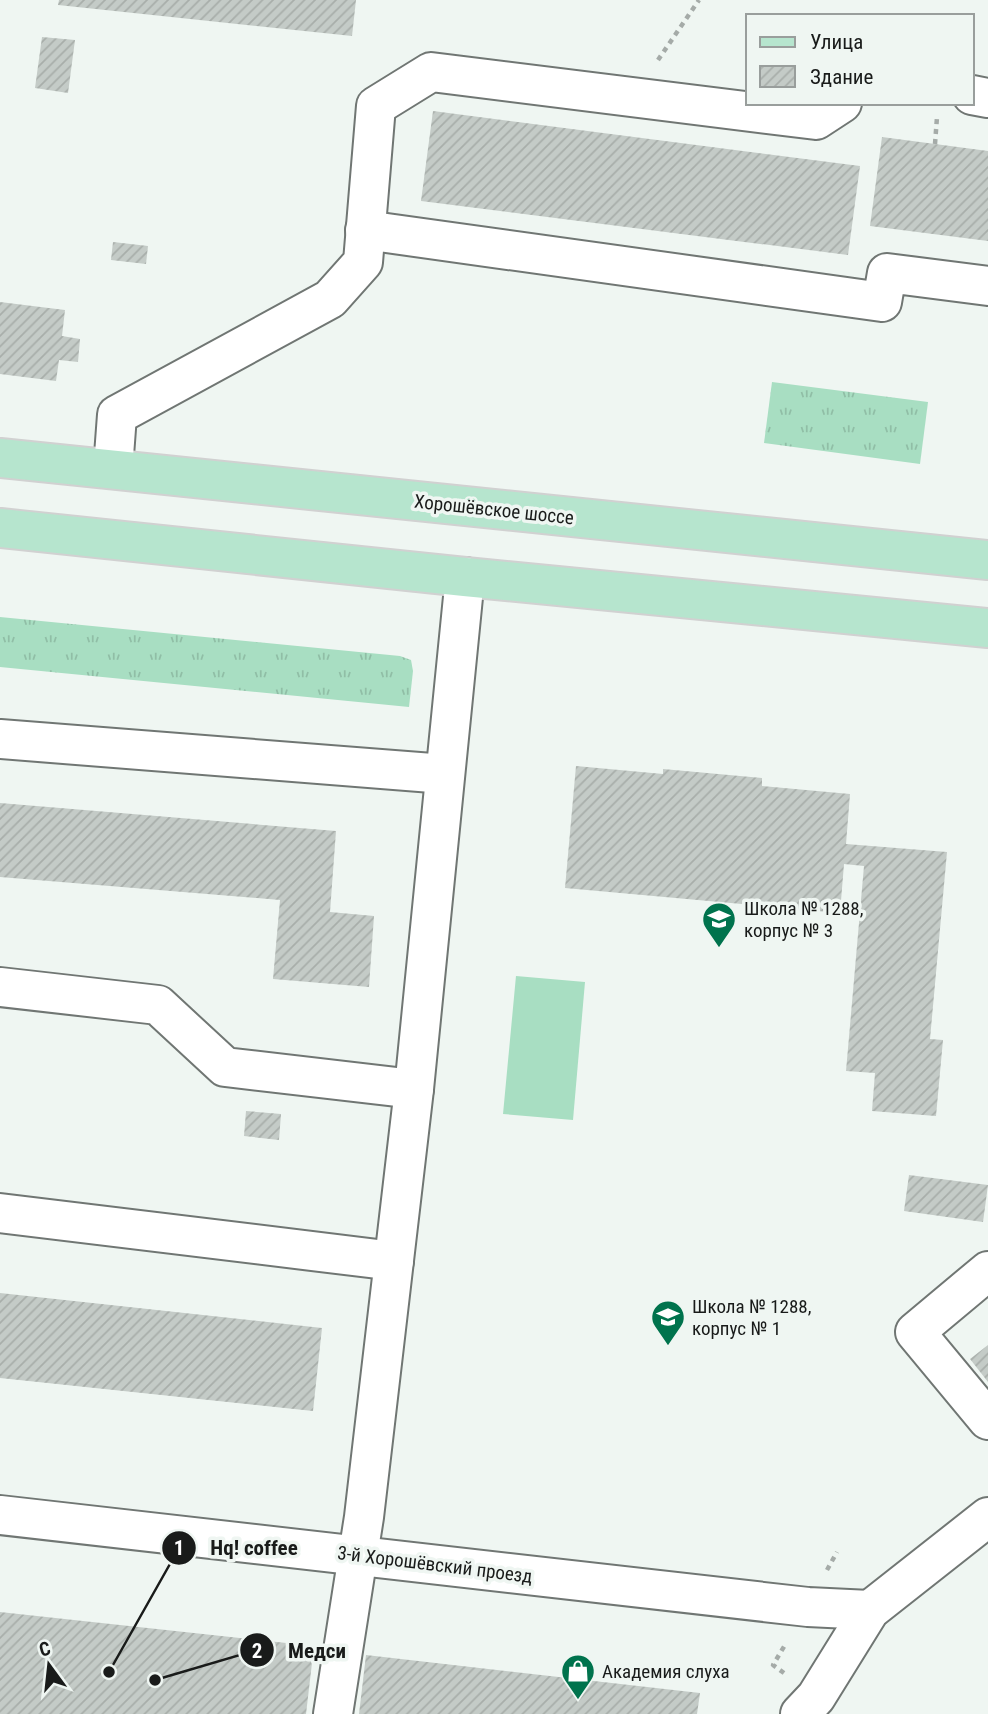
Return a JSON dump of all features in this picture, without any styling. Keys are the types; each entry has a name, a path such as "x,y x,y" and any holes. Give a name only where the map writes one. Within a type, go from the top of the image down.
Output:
{"main road":[{"name":"Хорошёвское шоссе","path":"0,458 988,560"},
{"path":"0,527 465,577 988,628"}],"street":[{"path":"113,469 117,415 330,299 363,262 376,106 431,72 816,120 839,105"},
{"path":"365,230 882,302 887,273 988,286"},
{"path":"333,1714 359,1555 414,1089 465,577"},
{"path":"0,739 445,774"},
{"path":"0,987 158,1005 225,1068 414,1089"},
{"path":"0,1213 394,1261"},
{"path":"988,1271 915,1332 988,1420"},
{"name":"3-й Хорошёвский проезд","path":"0,1515 808,1607 870,1611"},
{"path":"800,1714 816,1697 870,1611 988,1517"}],"path":[{"path":"633,98 699,0"},
{"path":"935,144 937,117"}],"green space":[{"path":"772,382 928,402 920,464 764,443"},
{"path":"0,617 400,656 411,660 413,671 409,707 0,667"},
{"path":"516,976 585,982 573,1120 503,1114"}],"building":[{"path":"59,0 356,0 352,36 58,5"},
{"path":"42,37 75,40 68,93 35,88"},
{"path":"433,111 860,166 848,255 421,201"},
{"path":"882,137 988,151 988,241 870,226"},
{"path":"113,242 148,246 146,264 111,260"},
{"path":"0,302 65,310 62,336 80,339 78,362 59,360 56,381 0,374"},
{"path":"576,766 663,774 663,769 762,778 762,786 850,794 846,844 947,852 930,1039 943,1040 936,1116 872,1111 875,1073 846,1071 864,866 844,864 840,913 565,888"},
{"path":"0,803 336,831 330,912 374,916 369,987 273,979 280,900 0,877"},
{"path":"246,1111 281,1114 279,1140 244,1136"},
{"path":"909,1175 988,1185 983,1222 904,1211"},
{"path":"0,1293 322,1328 313,1411 0,1378"},
{"path":"988,1345 988,1382 970,1359"},
{"path":"0,1612 314,1646 306,1714 0,1714"},
{"path":"366,1655 700,1693 697,1714 359,1714"}],"place":[{"name":"Школа № 1288, корпус № 3","path":"719,949"},
{"name":"Школа № 1288, корпус № 1","path":"668,1347"},
{"name":"Hq! coffee","path":"109,1672"},
{"name":"Медси","path":"155,1680"},
{"name":"Академия слуха","path":"578,1701"}]}
